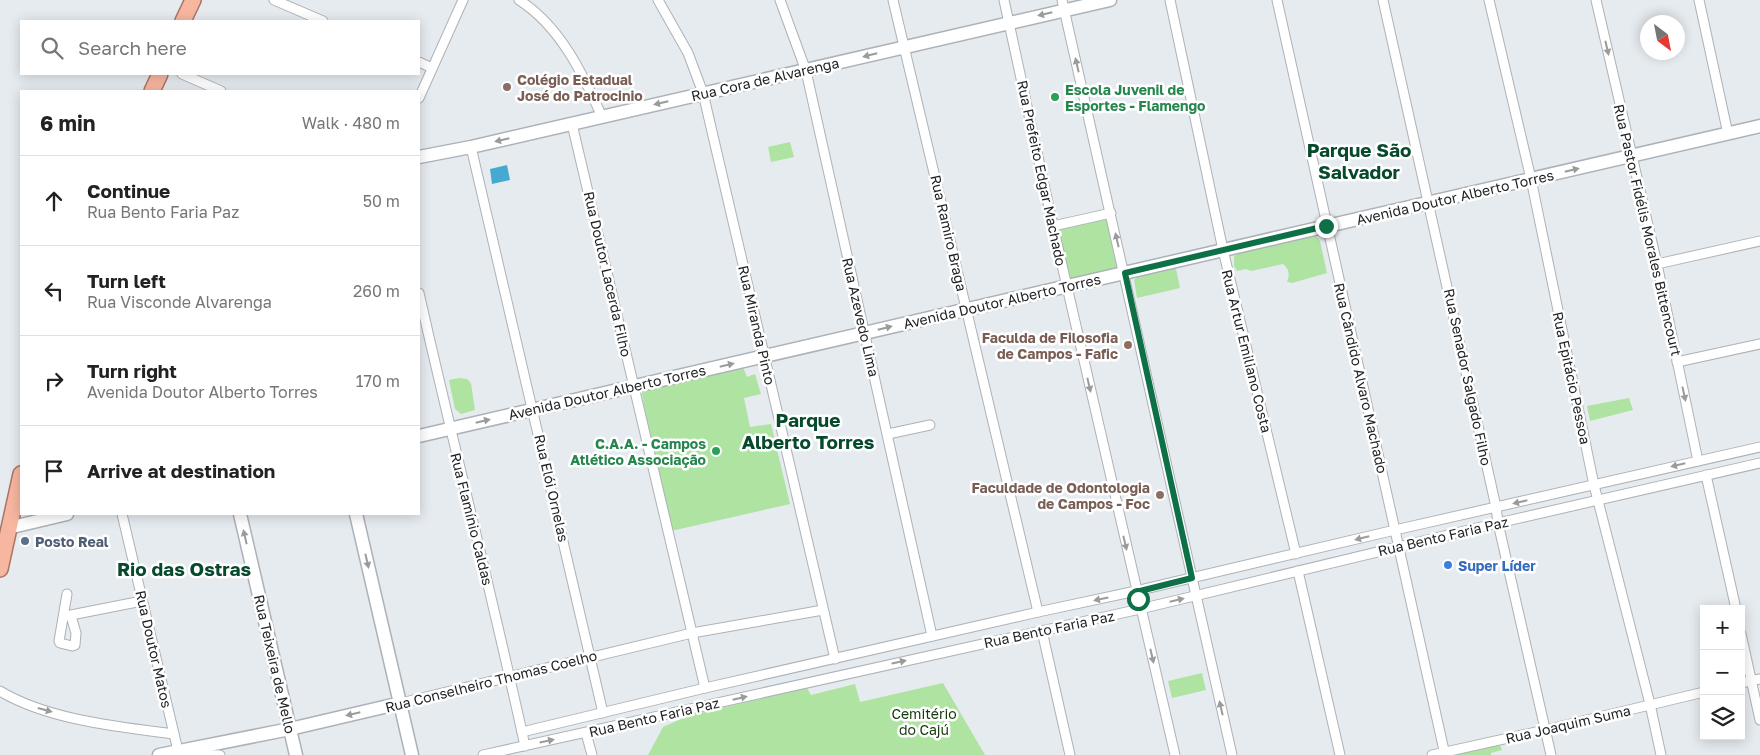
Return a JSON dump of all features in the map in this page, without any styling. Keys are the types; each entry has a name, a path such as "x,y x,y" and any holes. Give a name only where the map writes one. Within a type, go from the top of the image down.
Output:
{"highway":[{"path":"183,20 193,0"},
{"path":"152,90 160,75"},
{"path":"0,569 20,478"}],"main road":[{"name":"Rua Cora de Alvarenga","path":"420,157 806,71 1009,22 1063,5 1110,0"},
{"name":"Avenida Doutor Alberto Torres","path":"420,436 1760,126"},
{"path":"8,528 63,515"},
{"name":"Rua Teixeira de Mello","path":"240,515 296,755"},
{"path":"356,515 412,755"},
{"name":"Rua Conselheiro Thomas Coelho","path":"159,755 179,753 401,703"}],"street":[{"path":"274,0 321,20"},
{"path":"420,96 463,0"},
{"path":"519,0 542,20 573,59 602,117"},
{"name":"Rua Miranda Pinto","path":"658,0 688,53 703,93 834,659"},
{"name":"Rua Azevedo Lima","path":"780,0 806,71 932,636"},
{"name":"Rua Ramiro Braga","path":"893,0 1038,612"},
{"name":"Rua Prefeito Edgar Machado","path":"1004,0 1136,592 1175,755"},
{"name":"Rua Artur Emiliano Costa","path":"1170,0 1223,250 1296,554"},
{"name":"Rua Cândido Alvaro Machado","path":"1277,0 1445,754"},
{"name":"Rua Senador Salgado Filho","path":"1383,0 1430,203 1498,523 1551,755"},
{"name":"Rua Epitácio Pessoa","path":"1489,0 1531,179 1594,485 1650,704 1661,755"},
{"name":"Rua Pastor Fidélis Morales Bittencourt","path":"1596,0 1657,264 1698,461"},
{"path":"1699,0 1728,134"},
{"path":"1063,5 1125,273 1232,755"},
{"path":"420,62 432,68"},
{"path":"184,75 219,90"},
{"name":"Rua Doutor Lacerda Filho","path":"572,124 705,688"},
{"name":"Rua Elói Ornelas","path":"471,147 603,713"},
{"path":"1054,226 1110,213"},
{"path":"1657,264 1760,241"},
{"name":"Rua Flamínio Caldas","path":"420,297 525,746"},
{"path":"1677,362 1760,344"},
{"path":"888,434 930,425"},
{"name":"Rua Bento Faria Paz","path":"522,732 705,688 1038,612 1136,592 1395,530 1760,447"},
{"name":"Rua Bento Faria Paz","path":"483,755 1140,609 1399,546 1760,462"},
{"path":"1706,475 1735,605"},
{"name":"Rua Doutor Matos","path":"122,515 179,753"},
{"path":"1298,571 1340,755"},
{"path":"67,594 67,616 142,601"},
{"name":"Rua Conselheiro Thomas Coelho","path":"401,703 692,633 823,610"},
{"path":"1042,631 1070,755"},
{"path":"1745,646 1756,679 1760,720"},
{"path":"0,692 36,708 69,717 174,734"},
{"name":"Rua Joaquim Suma","path":"1432,755 1445,754 1700,693"},
{"path":"586,733 592,755"},
{"path":"179,753 220,755"}],"green space":[{"path":"790,142 794,157 771,162 768,147"},
{"path":"1107,216 1119,271 1069,283 1056,228"},
{"path":"1315,235 1320,241 1327,273 1292,283 1287,282 1288,272 1283,264 1251,271 1246,269 1237,271 1234,266 1234,256 1245,251"},
{"path":"1174,267 1180,288 1137,298 1134,280 1140,275"},
{"name":"C.A.A. - Campos Atlético Associação","path":"743,367 747,377 755,374 761,394 744,398 750,427 771,424 790,504 671,531 646,415 642,394 643,389"},
{"path":"467,379 471,383 475,410 461,414 455,409 449,380"},
{"path":"1629,398 1633,410 1590,421 1587,406"},
{"path":"1202,673 1206,690 1172,698 1168,681"},
{"name":"Cemitério do Cajú","path":"943,683 985,755 648,755 663,727 690,715 807,688 811,695 855,684 860,702"},
{"path":"1500,745 1502,750 1491,753 1491,755 1455,755"}],"water":[{"path":"507,165 510,180 492,184 490,169"}],"place":[{"name":"Colégio Estadual José do Patrocinio","path":"507,87"},
{"name":"Escola Juvenil de Esportes - Flamengo","path":"1055,97"},
{"name":"Faculda de Filosofia de Campos - Fafic","path":"1128,345"},
{"name":"C.A.A. - Campos Atlético Associação","path":"716,451"},
{"name":"Faculdade de Odontologia de Campos - Foc","path":"1160,495"},
{"name":"Posto Real","path":"25,541"},
{"name":"Super Líder","path":"1448,565"}],"district":[{"name":"Parque São Salvador","path":"1359,160"},
{"name":"Parque Alberto Torres","path":"808,430"},
{"name":"Rio das Ostras","path":"184,568"}],"route":[{"path":"1138,599 1136,592 1192,578 1125,273 1326,226"}]}
